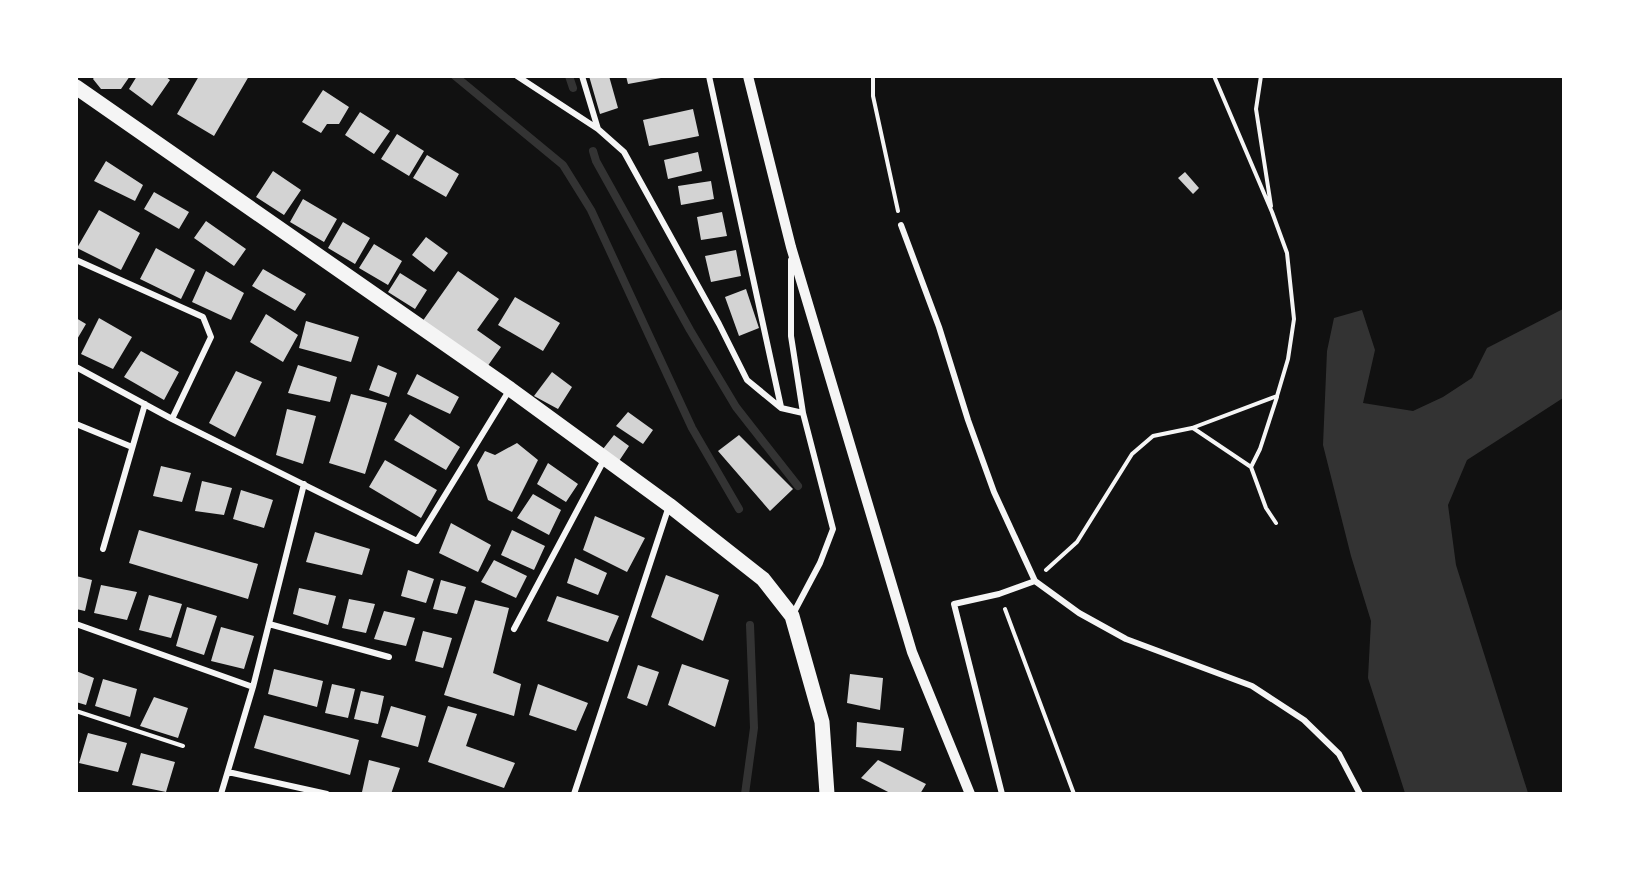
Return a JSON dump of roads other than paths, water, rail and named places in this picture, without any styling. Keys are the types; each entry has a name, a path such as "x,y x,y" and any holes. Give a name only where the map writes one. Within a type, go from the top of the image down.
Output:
{"main road":[{"path":"76,87 510,389 669,505 763,579 792,616 822,722 827,794"}],"street":[{"path":"517,76 598,129 624,152 719,324 747,380 781,408 803,413"},
{"path":"582,76 598,129"},
{"path":"709,76 781,408"},
{"path":"748,76 791,248 912,652 970,794"},
{"path":"901,225 939,327 968,420 994,492 1035,581 1079,613 1126,639 1252,686 1304,720 1339,754 1360,794"},
{"path":"791,248 792,336 803,413 833,529 820,562 792,616"},
{"path":"76,260 203,317 211,337 172,419"},
{"path":"76,367 172,419 417,541 510,389"},
{"path":"103,549 145,404"},
{"path":"76,424 132,447"},
{"path":"514,629 605,459"},
{"path":"221,794 253,687 304,484"},
{"path":"574,794 669,505"},
{"path":"1002,794 954,604 999,594 1035,581"},
{"path":"76,624 253,687"},
{"path":"269,624 389,657"},
{"path":"228,772 327,794"}],"waterway":[{"path":"455,76 563,165 591,210 692,428 739,509"},
{"path":"569,76 573,88"},
{"path":"593,151 596,161 690,330 736,407 798,486"},
{"path":"745,794 754,728 750,625"}]}
